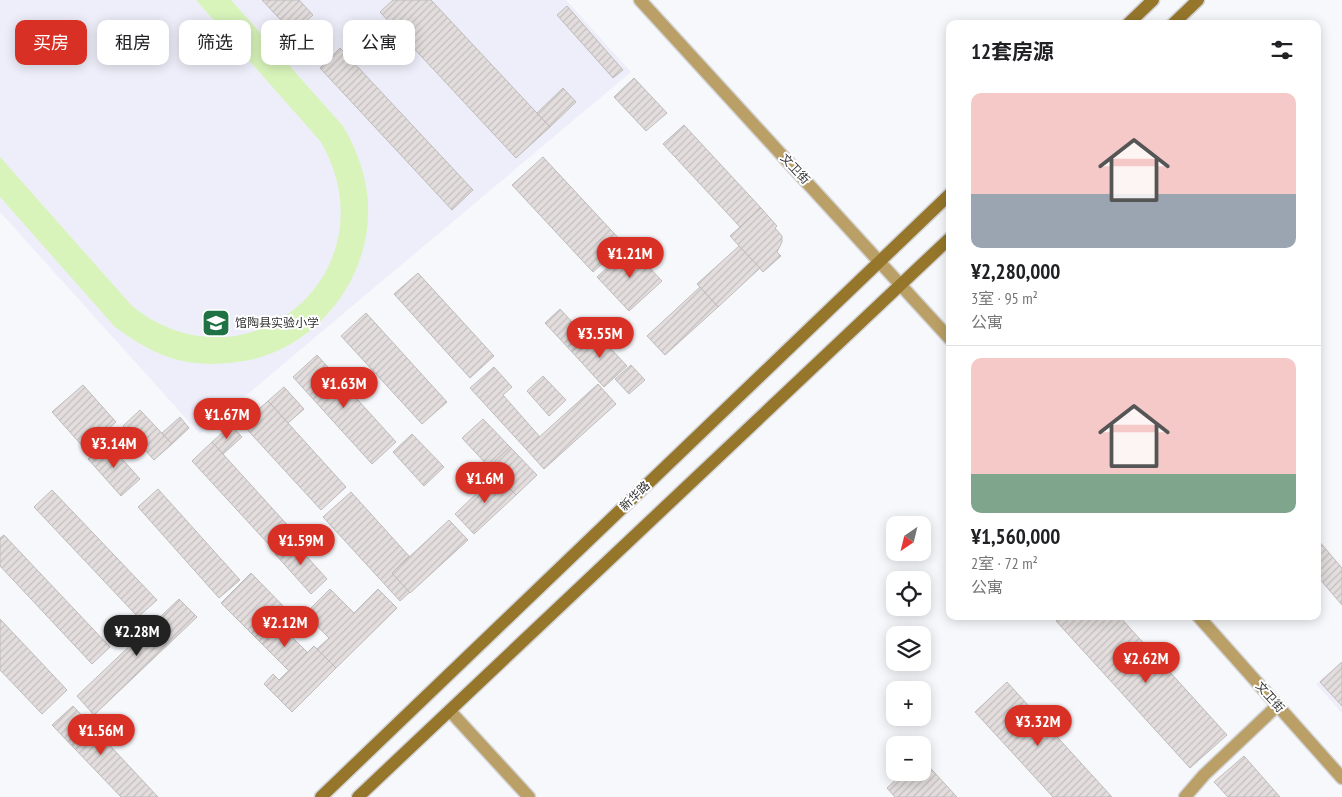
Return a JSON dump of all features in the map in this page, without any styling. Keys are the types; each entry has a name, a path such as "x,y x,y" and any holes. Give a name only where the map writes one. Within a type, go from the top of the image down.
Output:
{"main road":[{"path":"1132,20 1153,0"},
{"path":"1177,20 1198,0"},
{"name":"新华路","path":"321,797 946,198"},
{"path":"358,797 946,242"}],"street":[{"name":"文卫街","path":"640,0 946,335"},
{"name":"文卫街","path":"1202,620 1342,778"},
{"path":"1185,797 1204,775 1278,706"},
{"path":"450,711 528,797"}],"shaded area":[{"name":"馆陶县实验小学","path":"0,0 566,0 631,72 200,434 0,212"},
{"path":"1342,661 1342,713 1316,684"}],"green space":[{"path":"196,0 231,0 249,20 214,20"},
{"path":"251,22 261,34 261,65 289,65 343,126 351,140 362,170 366,186 368,215 364,244 355,271 342,296 324,318 302,337 277,351 250,360 210,364 181,361 156,352 128,336 115,327 0,197 0,157 133,307 177,331 222,337 263,328 298,306 324,274 339,234 339,190 321,142 251,62"}],"building":[{"path":"262,0 299,0 313,15 307,20 281,20"},
{"path":"393,0 431,0 550,127 516,158 415,50 415,20 387,20 380,12"},
{"path":"567,6 623,70 613,78 557,15"},
{"path":"340,48 343,51 343,65 356,65 473,190 452,210 320,68 323,65 333,65 333,55"},
{"path":"634,78 667,113 646,131 614,97"},
{"path":"563,88 576,102 550,127 537,113"},
{"path":"684,125 761,208 740,227 663,144"},
{"path":"543,157 624,244 593,272 512,185"},
{"path":"761,208 777,226 775,228 782,236 782,242 777,252 781,256 763,272 730,236"},
{"path":"739,246 760,268 718,307 697,284"},
{"path":"630,247 662,281 629,311 597,277"},
{"path":"418,273 494,356 470,378 394,294"},
{"path":"700,287 718,307 665,355 647,336"},
{"path":"560,309 588,339 572,352 545,323"},
{"path":"366,313 447,402 422,424 341,336"},
{"path":"595,332 627,366 604,387 572,352"},
{"path":"317,355 396,442 372,464 293,377"},
{"path":"631,365 645,380 629,394 615,379"},
{"path":"494,367 512,387 503,395 540,437 526,449 470,388"},
{"path":"543,376 566,400 549,416 527,391"},
{"path":"598,384 616,404 544,469 526,449"},
{"path":"83,385 116,422 85,449 52,412"},
{"path":"284,387 304,409 288,423 268,401"},
{"path":"268,401 346,487 321,510 242,424"},
{"path":"140,410 172,444 154,460 123,426"},
{"path":"180,417 189,428 172,444 162,433"},
{"path":"483,419 510,447 489,467 462,438"},
{"path":"231,425 242,437 223,454 212,442"},
{"path":"412,434 444,467 424,486 393,452"},
{"path":"107,442 140,479 121,496 88,459"},
{"path":"212,442 292,530 272,548 192,461"},
{"path":"510,447 537,475 516,495 489,467"},
{"path":"496,475 516,495 474,534 455,514"},
{"path":"158,489 240,580 219,598 138,507"},
{"path":"52,490 157,600 138,617 34,507"},
{"path":"351,492 409,556 392,573 410,592 400,601 323,517"},
{"path":"449,520 468,540 410,593 392,573"},
{"path":"4,535 110,647 92,664 0,566 0,538"},
{"path":"291,539 327,579 311,594 275,554"},
{"path":"1321,544 1342,568 1342,605 1321,580"},
{"path":"251,573 292,615 262,644 221,603"},
{"path":"330,589 354,613 378,589 397,608 336,668 317,649 329,638 305,614"},
{"path":"179,599 197,617 94,715 77,696"},
{"path":"0,619 67,690 42,714 0,670"},
{"path":"1123,620 1227,735 1190,768 1056,621"},
{"path":"281,626 307,652 289,671 262,644"},
{"path":"314,646 336,668 292,712 264,684 273,674 279,680"},
{"path":"1342,662 1342,706 1320,682"},
{"path":"1007,682 1112,797 1053,797 975,712"},
{"path":"73,706 158,797 121,797 52,725"},
{"path":"1244,756 1280,797 1228,797 1214,782"},
{"path":"931,769 957,797 895,797 887,788 894,781 931,781"}],"place":[{"name":"馆陶县实验小学","path":"216,323"}]}
